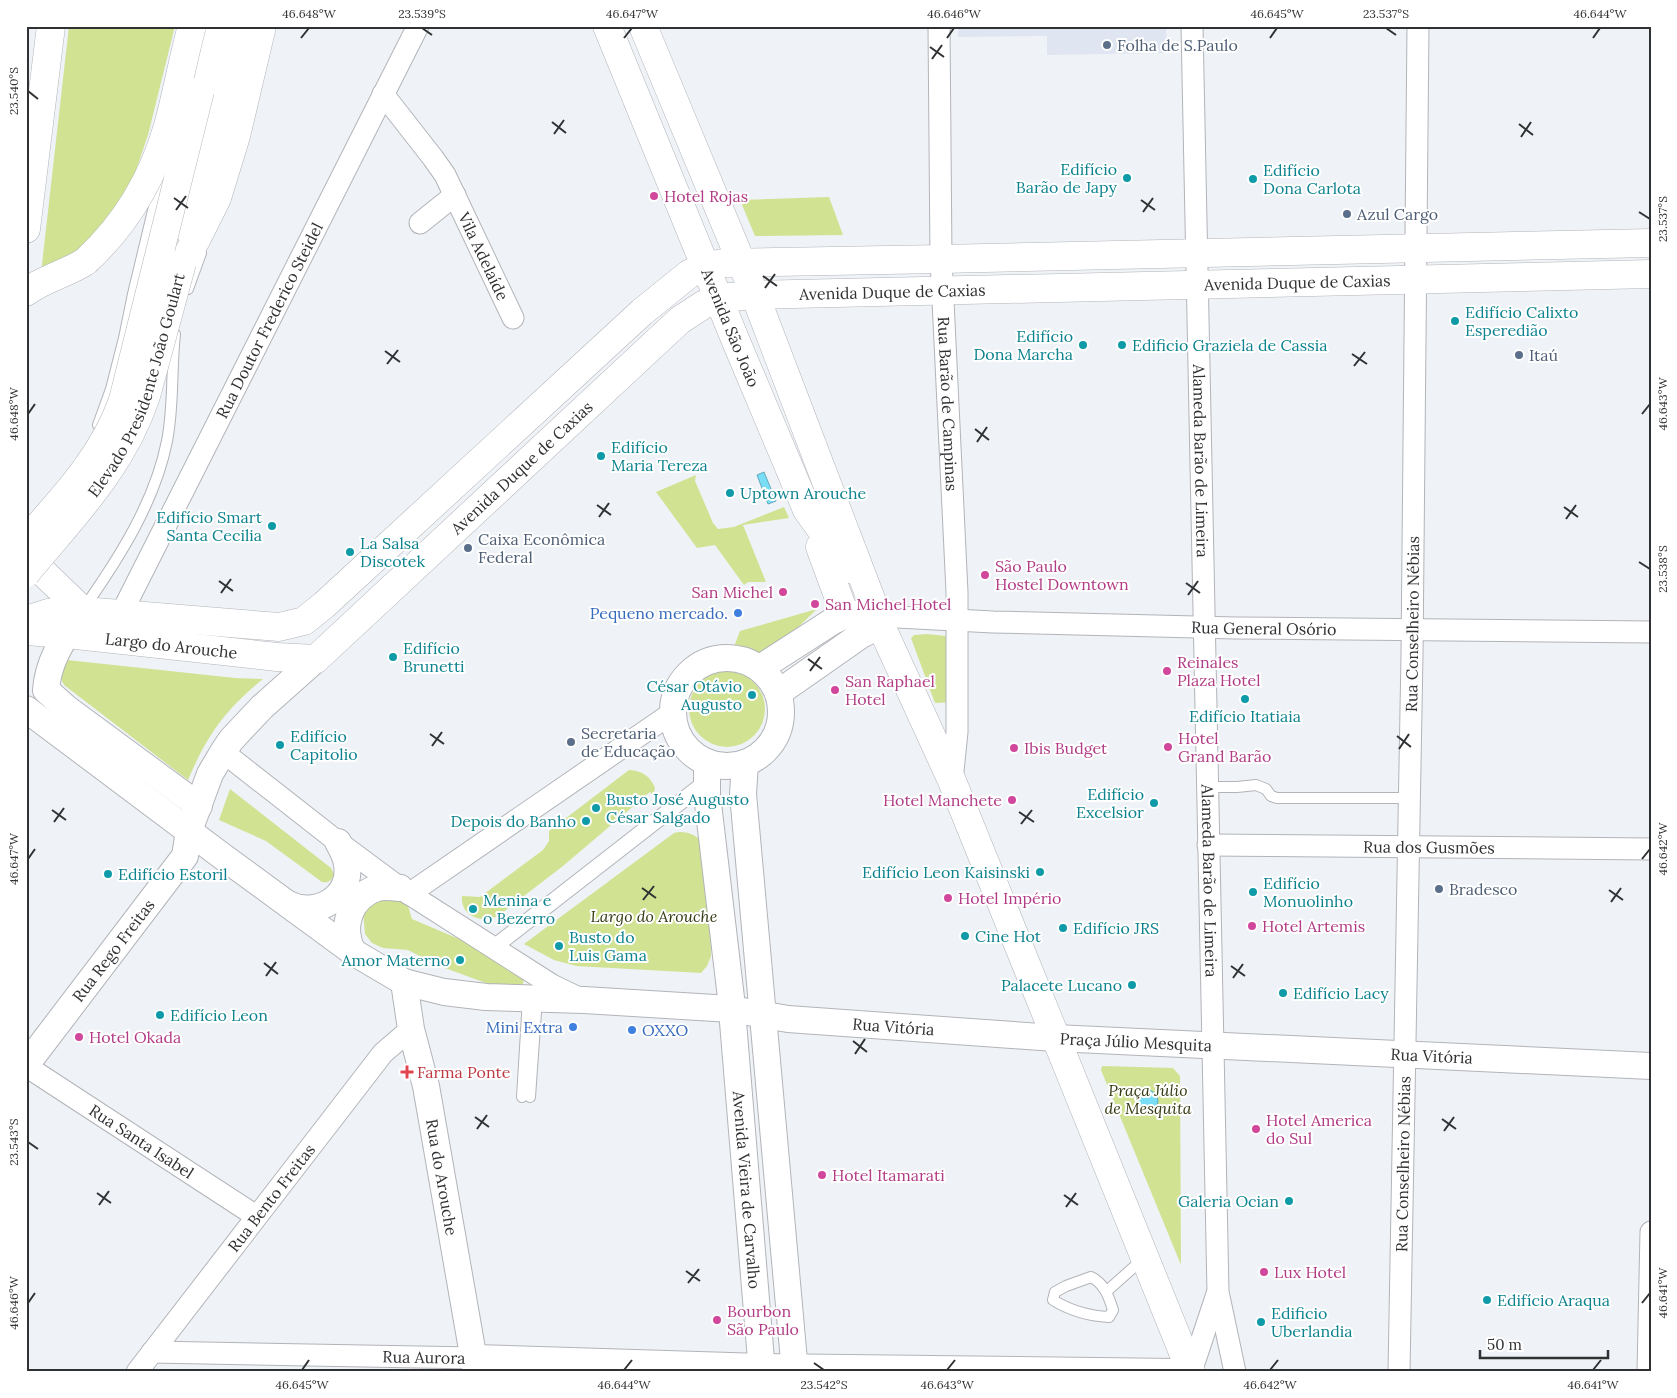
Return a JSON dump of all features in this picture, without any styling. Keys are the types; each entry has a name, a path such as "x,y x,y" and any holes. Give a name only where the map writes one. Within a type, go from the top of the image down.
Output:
{"main road":[{"path":"26,229 32,131 51,26"},
{"path":"26,292 34,286 76,268 86,261 109,238 128,211 146,182 168,126 192,26"},
{"name":"Elevado Presidente João Goulart","path":"26,540 85,471 119,413 216,26"},
{"name":"Elevado Presidente João Goulart","path":"26,573 105,478 123,450 140,413 182,263 208,145 238,26"},
{"path":"182,263 208,218 217,198 236,136 264,26"},
{"name":"Avenida São João","path":"607,26 807,510 839,554 880,622"},
{"name":"Avenida São João","path":"642,26 755,295 880,622 952,781 1055,1038"},
{"name":"Avenida Duque de Caxias","path":"304,621 324,605 642,312 678,281 705,266 740,262 941,260 1197,252 1651,243"},
{"path":"1443,278 1534,245"},
{"name":"Avenida Duque de Caxias","path":"316,659 680,320 696,309 718,298 755,295 942,290 1651,274"},
{"path":"807,510 845,615"},
{"path":"26,556 83,611"},
{"path":"365,567 416,566"},
{"name":"Largo do Arouche","path":"26,620 48,613 83,611 279,627 304,621"},
{"path":"304,621 316,659"},
{"name":"Largo do Arouche","path":"26,631 277,657 316,659"},
{"name":"Praça Júlio Mesquita","path":"1055,1038 1191,1372"}],"street":[{"name":"Rua Barão de Campinas","path":"939,26 941,260 957,592 957,732 952,781"},
{"name":"Alameda Barão de Limeira","path":"1192,26 1213,1045"},
{"name":"Rua Conselheiro Nébias","path":"1399,1372 1410,798 1418,26"},
{"name":"Rua Doutor Frederico Steidel","path":"121,614 383,94 413,28"},
{"name":"Vila Adelaíde","path":"383,94 433,158 455,195 513,318"},
{"name":"Vila Adelaíde","path":"420,223 455,195"},
{"path":"83,611 55,653 47,675 46,690 66,708 199,806"},
{"path":"760,668 845,615 860,613 880,622 873,629 861,635 778,693"},
{"name":"Rua General Osório","path":"880,622 956,620 1204,627 1651,632"},
{"path":"26,708 353,952 404,982 444,992 486,996 731,1009 706,772 680,740 674,727 672,713 674,698 679,684 689,672 702,663 716,658 731,657 746,661 760,668 770,679 778,693 781,710 776,735 766,749 753,760 706,772 493,948"},
{"name":"Avenida Duque de Caxias","path":"222,752 262,707 316,659"},
{"path":"353,952 347,935 346,923 356,902 365,894 376,888 388,887 404,891 672,713"},
{"path":"189,831 210,774 222,752 404,891 552,985 584,1000"},
{"path":"745,763 743,794 762,1015"},
{"name":"Rua Rego Freitas","path":"26,1065 185,856 189,831"},
{"path":"287,904 296,908 310,909 325,905 336,897 344,884 347,870 345,855 338,842"},
{"name":"Rua dos Gusmões","path":"1208,845 1651,849"},
{"name":"Rua do Arouche","path":"404,982 411,1029 426,1086 475,1365"},
{"name":"Rua Vitória","path":"731,1009 788,1018 1055,1038"},
{"name":"Avenida Vieira de Carvalho","path":"731,1009 762,1369"},
{"name":"Avenida Vieira de Carvalho","path":"762,1015 795,1369"},
{"name":"Rua Bento Freitas","path":"137,1372 383,1053 411,1029"},
{"name":"Praça Júlio Mesquita","path":"1055,1038 1213,1045 1218,1292 1235,1372"},
{"name":"Rua Vitória","path":"1213,1045 1651,1066"},
{"name":"Rua Santa Isabel","path":"26,1065 256,1216"},
{"path":"1648,1372 1651,1232"},
{"name":"Praça Júlio Mesquita","path":"1191,1372 1218,1292"},
{"name":"Rua Aurora","path":"152,1352 475,1365 1178,1372"}],"lane":[{"path":"91,438 100,421 111,389 198,26"},
{"path":"183,303 226,182 237,145 264,26"},
{"path":"83,611 127,542 160,467 167,440 177,322 167,327 159,328 141,324 130,307"},
{"path":"26,525 42,514 63,488 77,463"},
{"path":"1207,787 1256,785 1266,789 1270,796 1277,798 1410,798"},
{"path":"526,1097 533,998"},
{"path":"1106,1292 1144,1257"},
{"path":"1092,1277 1099,1280 1106,1292 1113,1310 1109,1317 1064,1306 1053,1300 1055,1292 1092,1277"}],"shaded area":[{"name":"Folha de S.Paulo","path":"958,26 1166,26 1167,53 1047,55 1047,36 958,37"}],"green space":[{"path":"69,26 175,26 148,135 127,197 80,249 41,273"},
{"path":"829,197 843,235 755,236 740,200"},
{"path":"696,475 695,481 713,523 718,529 734,527 784,507 789,518 743,525 766,582 748,582 744,585 715,545 697,548 656,492"},
{"path":"817,609 762,662 747,655 732,652 740,631"},
{"path":"914,635 946,636 952,639 954,702 935,703 911,638"},
{"path":"67,660 235,678 263,679 238,701 210,736 188,780 64,685 60,677"},
{"path":"727,671 741,674 754,682 762,695 765,709 762,723 754,736 741,744 727,747 713,744 700,736 692,723 689,709 692,695 700,682 713,674"},
{"path":"629,770 642,773 651,780 655,788 653,796 650,792 563,866 498,916 485,919 468,913 462,903 462,896 480,897 543,850 549,841 549,831"},
{"path":"230,789 331,868 334,874 331,880 322,882 266,841 219,820"},
{"name":"Largo do Arouche","path":"679,832 696,836 709,849 711,956 707,966 701,973 576,966 554,960 524,944 674,833"},
{"path":"384,892 407,903 412,919 466,942 524,978 522,990 491,985 437,965 408,950 383,948 372,943 365,934 363,912"},
{"name":"Praça Júlio de Mesquita","path":"1102,1066 1173,1068 1180,1076 1181,1265 1101,1070"}],"water":[{"path":"764,472 776,501 768,504 757,475"},
{"path":"1147,1090 1155,1093 1158,1101 1155,1109 1147,1112 1139,1109 1136,1101 1139,1093"}],"place":[{"name":"Folha de S.Paulo","path":"1107,45"},
{"name":"Edifício Barão de Japy","path":"1127,178"},
{"name":"Edifício Dona Carlota","path":"1253,179"},
{"name":"Hotel Rojas","path":"654,196"},
{"name":"Azul Cargo","path":"1347,214"},
{"name":"Edifício Calixto Esperedião","path":"1455,321"},
{"name":"Edifício Dona Marcha","path":"1083,345"},
{"name":"Edificio Graziela de Cassia","path":"1122,345"},
{"name":"Itaú","path":"1519,355"},
{"name":"Edifício Maria Tereza","path":"601,456"},
{"name":"Uptown Arouche","path":"730,493"},
{"name":"Edifício Smart Santa Cecilia","path":"272,526"},
{"name":"Caixa Econômica Federal","path":"468,548"},
{"name":"La Salsa Discotek","path":"350,552"},
{"name":"São Paulo Hostel Downtown","path":"985,575"},
{"name":"San Michel","path":"783,592"},
{"name":"San Michel Hotel","path":"815,604"},
{"name":"Pequeno mercado.","path":"738,613"},
{"name":"Edifício Brunetti","path":"393,657"},
{"name":"Reinales Plaza Hotel","path":"1167,671"},
{"name":"San Raphael Hotel","path":"835,690"},
{"name":"César Otávio Augusto","path":"752,695"},
{"name":"Edifício Itatiaia","path":"1245,699"},
{"name":"Secretaria de Educação","path":"571,742"},
{"name":"Edifício Capitolio","path":"280,745"},
{"name":"Hotel Grand Barão","path":"1168,747"},
{"name":"Ibis Budget","path":"1014,748"},
{"name":"Hotel Manchete","path":"1012,800"},
{"name":"Edifício Excelsior","path":"1154,803"},
{"name":"Busto José Augusto César Salgado","path":"596,808"},
{"name":"Depois do Banho","path":"586,821"},
{"name":"Edifício Leon Kaisinski","path":"1040,872"},
{"name":"Edifício Estoril","path":"108,874"},
{"name":"Bradesco","path":"1439,889"},
{"name":"Edifício Monuolinho","path":"1253,892"},
{"name":"Hotel Império","path":"948,898"},
{"name":"Menina e o Bezerro","path":"473,909"},
{"name":"Hotel Artemis","path":"1252,926"},
{"name":"Edifício JRS","path":"1063,928"},
{"name":"Cine Hot","path":"965,936"},
{"name":"Busto do Luis Gama","path":"559,946"},
{"name":"Amor Materno","path":"460,960"},
{"name":"Palacete Lucano","path":"1132,985"},
{"name":"Edifício Lacy","path":"1283,993"},
{"name":"Edifício Leon","path":"160,1015"},
{"name":"Mini Extra","path":"573,1027"},
{"name":"OXXO","path":"632,1030"},
{"name":"Hotel Okada","path":"79,1037"},
{"name":"Farma Ponte","path":"407,1072"},
{"name":"Hotel America do Sul","path":"1256,1129"},
{"name":"Hotel Itamarati","path":"822,1175"},
{"name":"Galeria Ocian","path":"1289,1201"},
{"name":"Lux Hotel","path":"1264,1272"},
{"name":"Edifício Araqua","path":"1487,1300"},
{"name":"Bourbon São Paulo","path":"717,1320"},
{"name":"Edificio Uberlandia","path":"1261,1322"}]}
